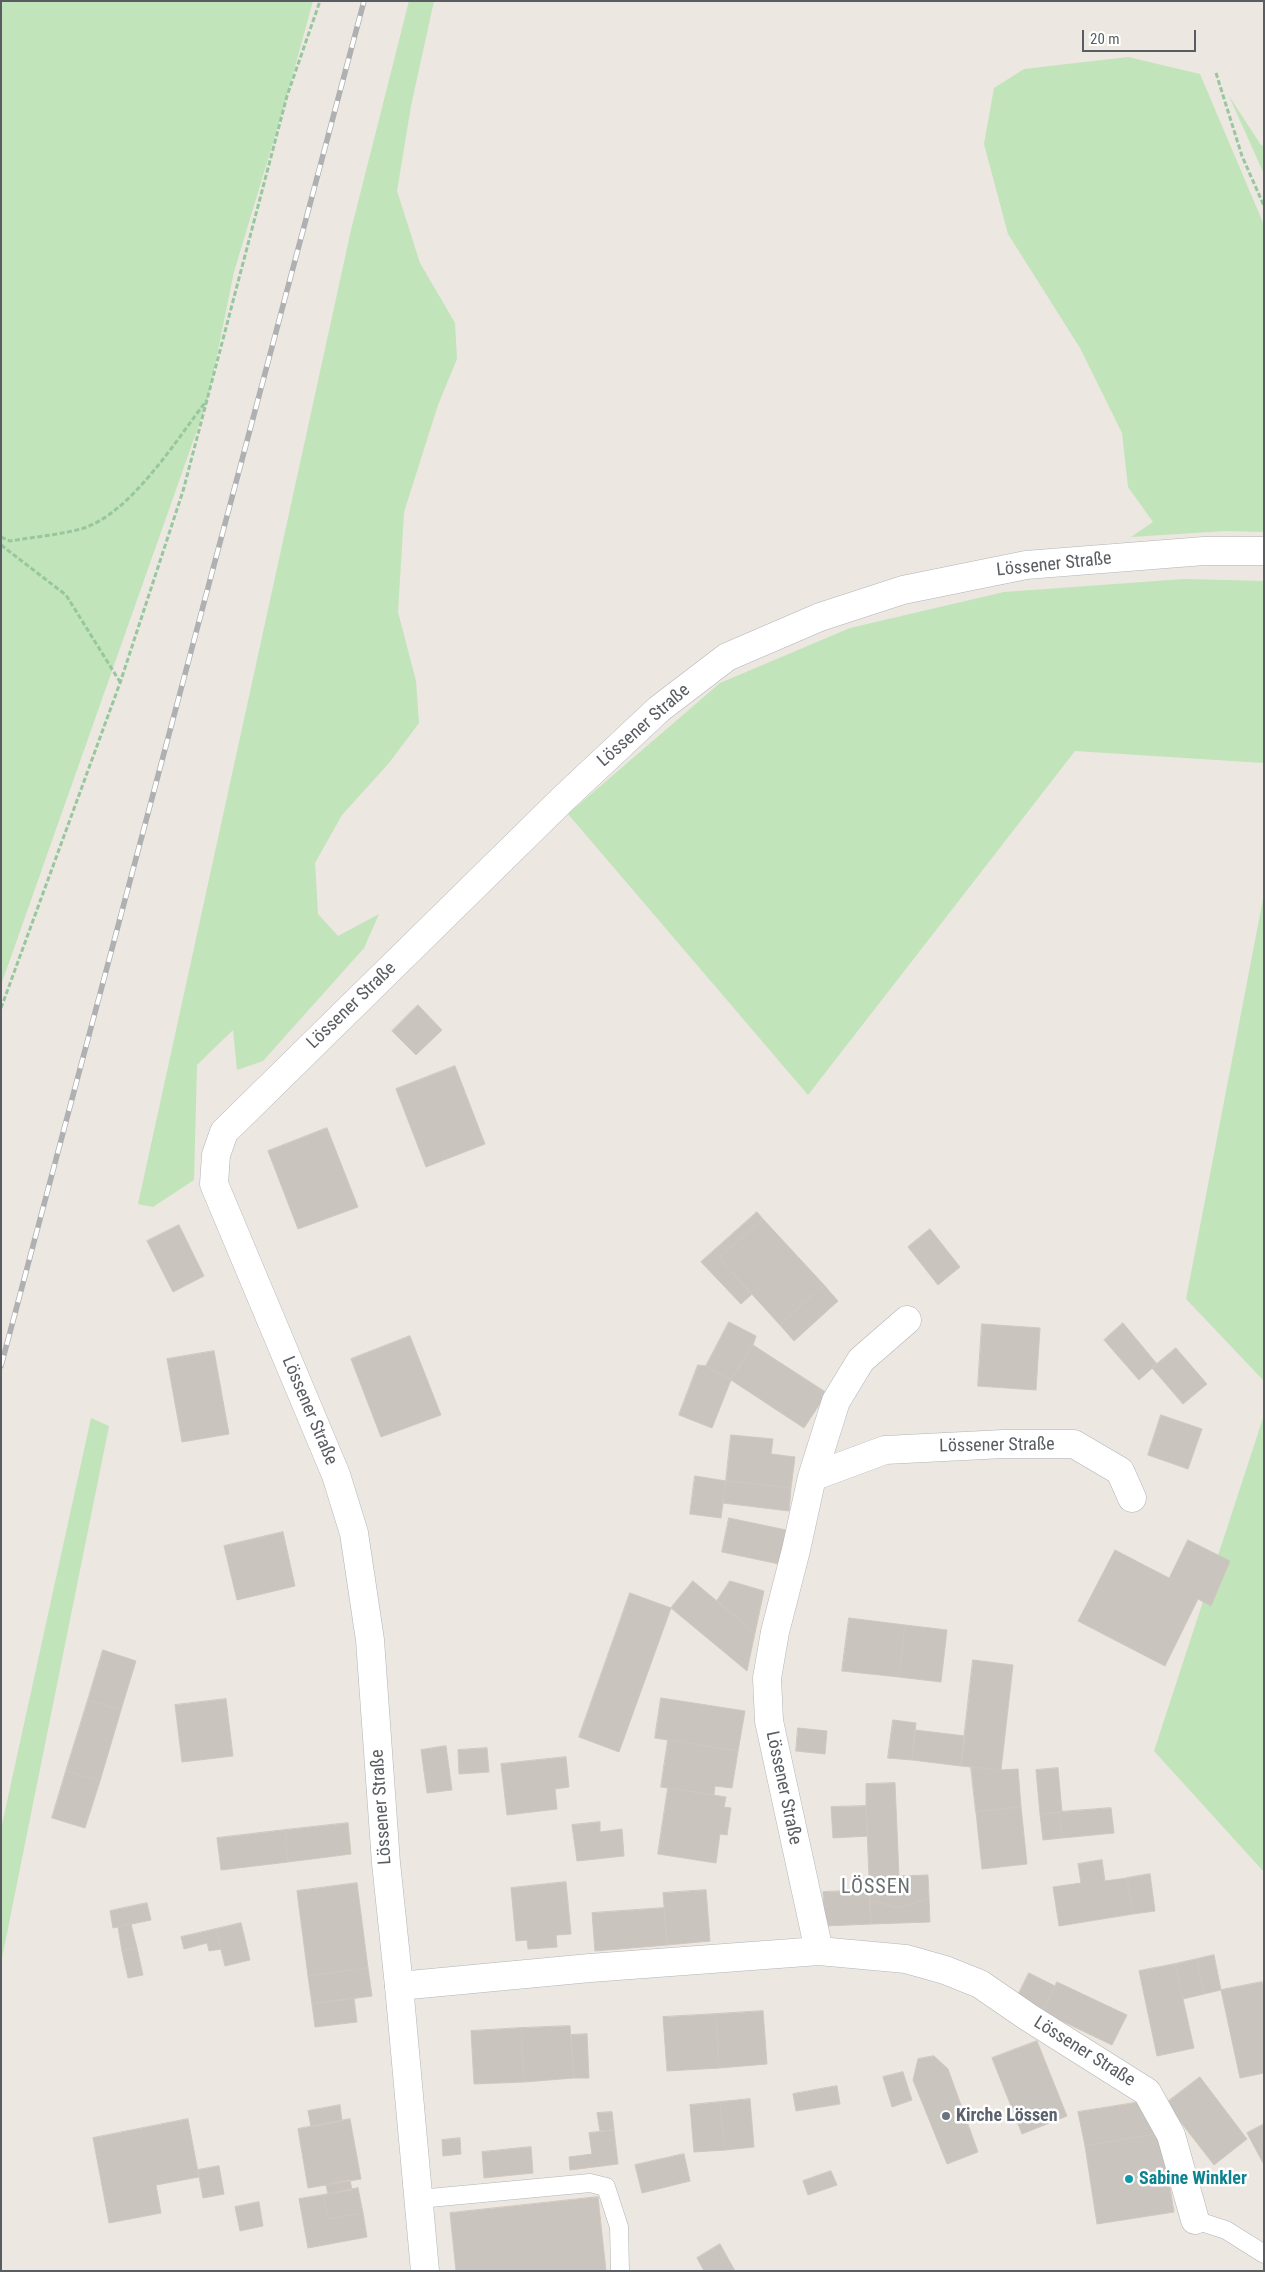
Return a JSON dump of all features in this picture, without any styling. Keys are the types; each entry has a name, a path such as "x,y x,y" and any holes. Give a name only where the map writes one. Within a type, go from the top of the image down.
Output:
{"street":[{"name":"Lössener Straße","path":"425,2271 386,1863 370,1640 354,1532 336,1475 214,1184 216,1154 224,1132 578,786 659,710 727,657 820,617 903,590 1026,565 1204,552 1264,551"},
{"name":"Lössener Straße","path":"819,1951 769,1721 767,1678 775,1632 812,1477 836,1401 861,1360 907,1320"},
{"name":"Lössener Straße","path":"812,1477 885,1450 1004,1444 1074,1444 1120,1471 1132,1498"},
{"name":"Lössener Straße","path":"399,1986 590,1968 819,1951 906,1959 945,1970 980,1984 1028,2017 1147,2092 1171,2136 1195,2220"}],"lane":[{"path":"419,2199 590,2183 606,2187 619,2227 620,2271"},
{"name":"Lössener Straße","path":"1195,2220 1226,2230 1264,2254"}],"path":[{"path":"1,1008 120,683 183,491 288,96 320,1"},
{"path":"1216,73 1242,156 1264,206"},
{"path":"1,537 10,541 82,529 107,516 132,496 208,399"},
{"path":"1,545 66,595 120,683"}],"green space":[{"path":"1,1 313,1 287,96 234,272 208,399 1,985"},
{"path":"409,1 434,1 411,106 397,191 420,263 455,323 457,359 438,405 404,512 398,612 416,681 419,723 389,763 342,815 315,863 318,914 338,936 379,914 364,948 263,1061 237,1070 233,1030 197,1065 194,1180 153,1207 138,1204 351,230"},
{"path":"1128,57 1200,74 1264,225 1264,532 1226,531 1131,537 1153,522 1128,487 1122,433 1080,348 1008,234 984,144 994,88 1024,69"},
{"path":"1229,96 1261,145 1264,146 1264,174"},
{"path":"1184,579 1264,581 1264,763 1075,751 808,1095 568,814 720,683 850,628 1004,592"},
{"path":"1264,894 1264,1381 1186,1299"},
{"path":"1264,1415 1264,1872 1154,1751"},
{"path":"91,1418 109,1426 1,1963 1,1829"}],"building":[{"path":"418,1005 442,1030 416,1055 392,1031"},
{"path":"455,1066 485,1144 426,1167 396,1089"},
{"path":"327,1128 358,1207 298,1229 268,1151"},
{"path":"757,1212 763,1219 719,1258 752,1294 741,1304 701,1262"},
{"path":"763,1219 824,1285 780,1325 719,1258"},
{"path":"179,1225 204,1276 173,1292 147,1241"},
{"path":"930,1229 960,1267 938,1285 908,1247"},
{"path":"824,1285 838,1301 794,1341 780,1325"},
{"path":"729,1322 756,1336 753,1345 731,1380 706,1366"},
{"path":"1123,1323 1157,1364 1139,1380 1104,1340"},
{"path":"982,1324 1040,1328 1036,1390 978,1386"},
{"path":"410,1336 441,1415 381,1437 351,1359"},
{"path":"753,1345 827,1393 804,1428 731,1380"},
{"path":"1176,1348 1207,1384 1183,1404 1152,1368"},
{"path":"214,1351 229,1434 182,1442 167,1359"},
{"path":"698,1365 706,1366 731,1380 712,1428 679,1415"},
{"path":"1161,1415 1202,1429 1188,1469 1148,1455"},
{"path":"731,1435 773,1439 771,1454 795,1457 791,1488 726,1481"},
{"path":"695,1476 726,1481 721,1518 690,1514"},
{"path":"726,1481 791,1488 789,1511 723,1503"},
{"path":"729,1518 786,1530 779,1564 722,1552"},
{"path":"283,1532 295,1586 237,1600 224,1546"},
{"path":"1188,1540 1230,1561 1211,1606 1198,1599 1165,1666 1078,1621 1115,1550 1169,1578"},
{"path":"693,1581 755,1633 747,1671 671,1608"},
{"path":"730,1581 764,1591 755,1633 717,1601"},
{"path":"630,1593 671,1608 619,1752 579,1737"},
{"path":"849,1618 905,1625 899,1677 842,1671"},
{"path":"905,1625 947,1630 941,1682 899,1677"},
{"path":"103,1650 136,1661 121,1710 88,1700"},
{"path":"973,1660 1013,1665 1001,1770 961,1766"},
{"path":"661,1698 745,1711 738,1751 655,1738"},
{"path":"226,1699 233,1756 182,1762 175,1705"},
{"path":"88,1700 121,1710 100,1781 66,1771"},
{"path":"893,1720 916,1723 912,1760 888,1758"},
{"path":"798,1728 827,1731 825,1754 796,1751"},
{"path":"915,1730 965,1736 961,1766 912,1760"},
{"path":"668,1740 738,1751 732,1788 715,1786 714,1795 661,1787"},
{"path":"446,1746 452,1790 427,1793 421,1750"},
{"path":"487,1748 489,1772 459,1774 458,1750"},
{"path":"566,1757 569,1787 555,1789 557,1809 507,1815 501,1764"},
{"path":"971,1767 1001,1770 1018,1769 1021,1807 976,1812"},
{"path":"1058,1768 1062,1812 1040,1814 1036,1770"},
{"path":"66,1771 100,1781 85,1828 52,1818"},
{"path":"895,1783 899,1876 928,1875 929,1898 899,1908 870,1900 866,1806 866,1784"},
{"path":"668,1788 726,1797 724,1807 731,1808 727,1835 720,1834 716,1863 658,1854"},
{"path":"866,1806 868,1836 833,1838 831,1807"},
{"path":"1021,1807 1027,1864 982,1869 976,1812"},
{"path":"1111,1808 1114,1833 1062,1838 1059,1812"},
{"path":"1059,1812 1062,1838 1043,1840 1040,1814"},
{"path":"600,1822 600,1832 622,1829 624,1856 577,1861 572,1825"},
{"path":"348,1823 351,1854 288,1862 285,1830"},
{"path":"285,1830 288,1862 221,1870 217,1838"},
{"path":"1102,1860 1105,1881 1127,1878 1133,1914 1059,1926 1053,1887 1081,1883 1078,1864"},
{"path":"1150,1874 1155,1911 1133,1914 1127,1878"},
{"path":"566,1882 571,1934 556,1935 557,1947 528,1949 527,1940 516,1941 511,1888"},
{"path":"357,1883 368,1968 308,1976 297,1891"},
{"path":"706,1890 710,1941 667,1945 663,1893"},
{"path":"869,1890 871,1924 825,1926 823,1892"},
{"path":"929,1898 930,1922 871,1924 870,1900 899,1908"},
{"path":"147,1903 151,1920 113,1928 110,1911"},
{"path":"664,1908 667,1945 595,1951 592,1913"},
{"path":"241,1923 250,1960 225,1966 216,1929"},
{"path":"131,1924 137,1948 122,1951 118,1927"},
{"path":"216,1929 221,1949 209,1951 207,1943 184,1949 181,1937"},
{"path":"137,1948 143,1975 128,1978 122,1951"},
{"path":"1214,1955 1221,1990 1204,1994 1197,1959"},
{"path":"1197,1959 1204,1994 1183,1999 1175,1964"},
{"path":"1175,1964 1194,2048 1157,2056 1139,1971"},
{"path":"368,1968 372,1996 312,2004 308,1976"},
{"path":"1029,1973 1055,1986 1043,2012 1016,1999"},
{"path":"1057,1982 1127,2015 1112,2045 1043,2012"},
{"path":"1262,1982 1264,1990 1264,2073 1240,2078 1221,1990"},
{"path":"354,1998 357,2022 315,2027 312,2004"},
{"path":"763,2011 767,2064 719,2068 716,2014"},
{"path":"716,2014 719,2068 667,2071 663,2017"},
{"path":"570,2026 574,2078 524,2082 521,2028"},
{"path":"521,2028 524,2082 474,2084 471,2031"},
{"path":"587,2034 589,2078 574,2078 571,2035"},
{"path":"1037,2041 1067,2116 1022,2134 992,2058"},
{"name":"Kirche Lössen","path":"934,2056 948,2069 978,2152 947,2164 913,2080 918,2059"},
{"path":"903,2072 912,2100 892,2107 883,2077"},
{"path":"1200,2077 1247,2139 1214,2165 1166,2103"},
{"path":"837,2086 840,2104 796,2111 793,2094"},
{"path":"750,2099 754,2147 725,2150 720,2102"},
{"path":"720,2102 725,2150 694,2152 690,2105"},
{"path":"1140,2102 1161,2133 1085,2146 1078,2112"},
{"path":"340,2105 342,2121 311,2127 308,2111"},
{"path":"612,2112 614,2130 600,2131 597,2113"},
{"path":"188,2119 199,2177 156,2185 161,2213 109,2223 93,2138"},
{"path":"350,2119 361,2179 308,2188 298,2129"},
{"path":"1264,2124 1264,2162 1263,2163 1247,2133"},
{"path":"614,2130 618,2164 570,2170 569,2157 592,2154 589,2133"},
{"name":"Sabine Winkler","path":"1161,2133 1174,2212 1097,2224 1085,2146"},
{"path":"460,2138 461,2154 443,2156 442,2140"},
{"path":"531,2147 533,2173 484,2178 482,2152"},
{"path":"684,2154 690,2181 642,2193 635,2165"},
{"path":"219,2166 224,2194 203,2198 198,2170"},
{"path":"831,2171 837,2185 808,2195 803,2181"},
{"path":"350,2180 352,2190 328,2194 326,2185"},
{"path":"358,2188 363,2213 328,2219 323,2195"},
{"path":"323,2195 328,2219 363,2213 367,2237 308,2248 299,2199"},
{"path":"598,2197 606,2271 456,2271 450,2213"},
{"path":"259,2202 263,2226 240,2231 235,2207"},
{"path":"720,2244 735,2271 704,2271 697,2258"}],"railway":[{"path":"1,1366 364,1"}],"place":[{"name":"Kirche Lössen","path":"946,2116"},
{"name":"Sabine Winkler","path":"1129,2179"}],"district":[{"name":"LÖSSEN","path":"876,1888"}]}
